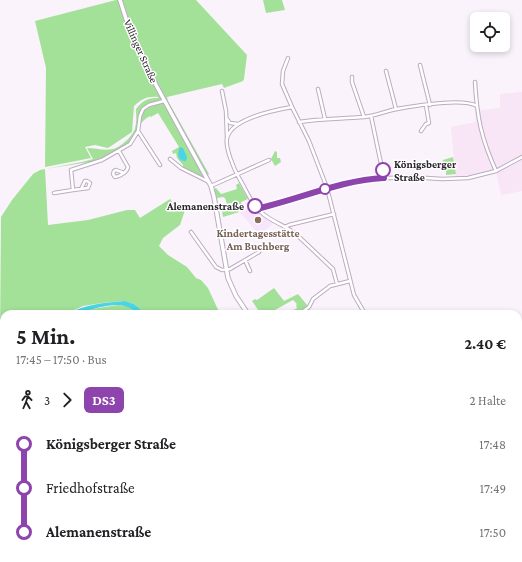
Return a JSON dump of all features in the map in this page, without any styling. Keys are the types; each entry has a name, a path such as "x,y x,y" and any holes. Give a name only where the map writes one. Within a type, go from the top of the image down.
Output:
{"main road":[{"name":"Villinger Straße","path":"120,0 129,28 164,101 211,186 226,270 231,286 246,310"}],"street":[{"path":"288,58 282,71 285,91 309,140 327,188 350,281 356,301 362,310"},
{"path":"420,65 428,105 429,123 426,124 421,131"},
{"path":"386,71 396,109"},
{"path":"352,77 352,82 364,117"},
{"path":"475,82 476,106 480,128 496,171"},
{"path":"318,89 325,119"},
{"path":"222,91 230,158 237,174 257,209 264,215 292,230 333,269 337,284"},
{"path":"73,190 71,170 102,160 119,152 130,144 138,131 140,116 143,109 149,105 164,101"},
{"path":"299,122 364,117 396,109 428,105 472,103 476,106"},
{"path":"227,138 239,124 256,115 292,107"},
{"path":"371,116 384,178"},
{"path":"226,118 230,123 239,124"},
{"path":"138,131 160,165"},
{"path":"119,152 128,167 124,173"},
{"path":"257,209 327,188 368,179 411,177 456,179 468,178 496,171 522,157"},
{"path":"170,159 181,168 208,181"},
{"path":"211,186 269,160"},
{"path":"54,193 81,189"},
{"path":"285,227 306,220 334,214"},
{"path":"191,232 216,267 222,270 226,270 258,252"},
{"path":"244,260 250,271"},
{"path":"305,310 309,307 313,299 330,286 350,281"}],"shaded area":[{"path":"522,92 522,191 501,195 496,171 483,175 456,179 451,127 476,122 475,111 500,108 500,94"},
{"name":"Kindertagesstätte Am Buchberg","path":"254,206 260,214 274,223 259,235 240,212"}],"green space":[{"path":"116,0 196,0 247,55 243,81 224,88 222,84 167,97 209,174 204,179 183,167 177,158 176,153 173,154 172,151 179,147 158,113 151,117 150,116 144,121 140,126 135,140 115,152 96,161 46,169 93,159 87,148 110,150 123,144 134,131 136,123 136,109 146,100 158,97 145,98 134,106 132,132 108,148 95,145 85,147 91,158 45,167 46,68 35,21"},
{"path":"263,0 282,0 285,10 266,13"},
{"path":"275,151 277,152 277,158 280,158 281,162 275,166 271,159"},
{"path":"453,157 456,174 446,175 446,171 442,170 443,160"},
{"path":"45,169 48,225 88,220 127,210 135,210 140,218 170,199 180,211 183,208 185,210 180,225 163,238 159,246 168,255 187,267 196,278 201,280 208,288 218,310 141,310 134,304 125,301 83,306 74,310 0,310 1,217 12,200 33,174"},
{"path":"239,183 248,199 241,202 242,205 238,207 239,212 223,217 222,211 233,209 232,203 227,204 225,198 223,197 217,198 214,189 216,188 221,194 237,189 236,185"},
{"path":"274,288 284,301 298,294 308,306 302,310 294,310 297,308 297,304 293,300 275,310 258,310 252,301 255,299 257,300"},
{"path":"118,305 127,306 134,310 86,310"}],"water":[{"path":"180,147 183,148 187,157 186,161 181,160 178,156"},
{"path":"125,301 134,304 141,310 133,310 123,305 112,305 88,310 76,310 95,304"}],"bus line":[{"name":"DS3","path":"255,206 257,209 347,183 384,178 383,170"}],"place":[{"name":"Königsberger Straße","path":"383,170"},
{"name":"Alemanenstraße","path":"255,206"},
{"name":"Kindertagesstätte Am Buchberg","path":"258,220"}]}
